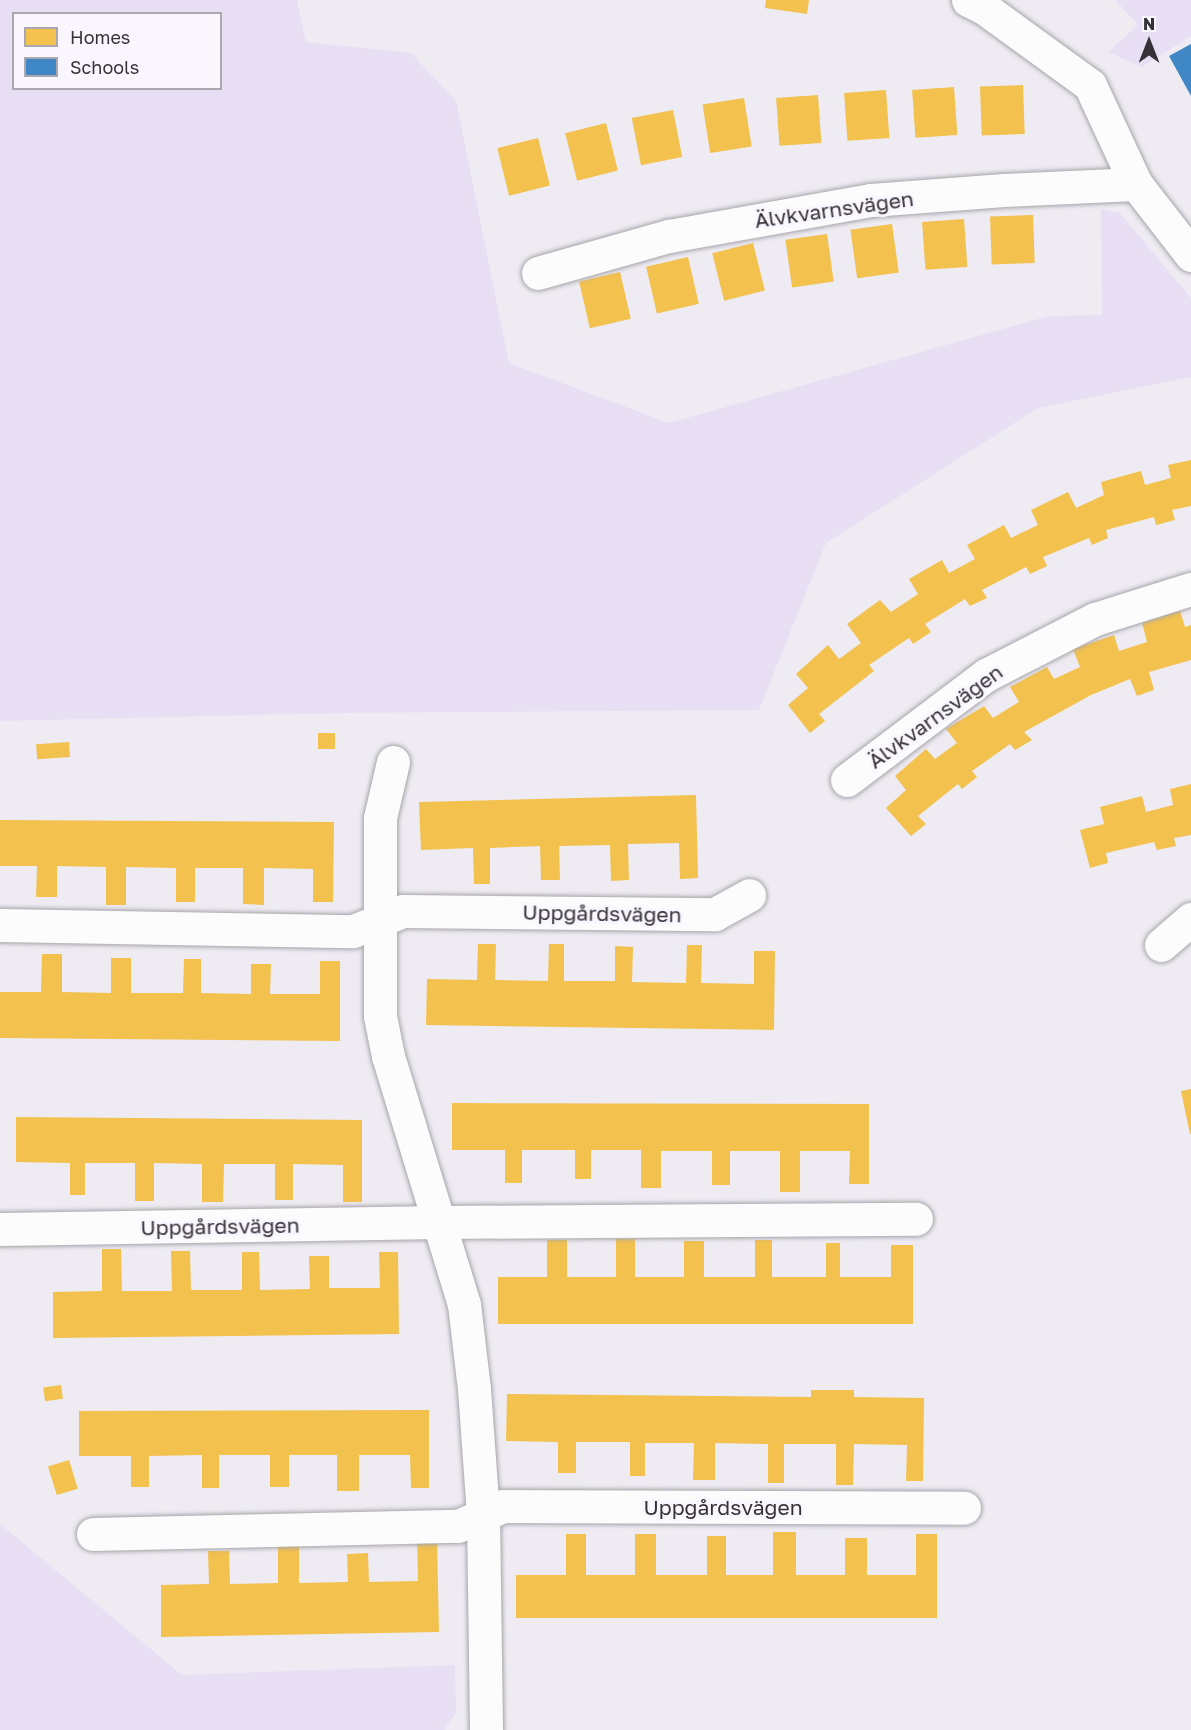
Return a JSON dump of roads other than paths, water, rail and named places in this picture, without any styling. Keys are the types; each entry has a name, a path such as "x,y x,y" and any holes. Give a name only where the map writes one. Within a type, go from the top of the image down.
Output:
{"street":[{"path":"968,0 984,8 1090,85 1136,184 1191,255"},
{"name":"Älvkvarnsvägen","path":"538,273 669,236 871,200 1136,184"},
{"name":"Älvkvarnsvägen","path":"847,780 986,675 1095,619 1191,589"},
{"path":"393,762 380,818 380,1016 387,1056 464,1304 474,1389 483,1514 486,1730"},
{"name":"Uppgårdsvägen","path":"0,925 353,931 404,911 715,915 749,895"},
{"path":"1161,945 1191,919"},
{"name":"Uppgårdsvägen","path":"0,1229 440,1222 916,1219"},
{"name":"Uppgårdsvägen","path":"93,1534 458,1526 503,1506 964,1508"}]}
